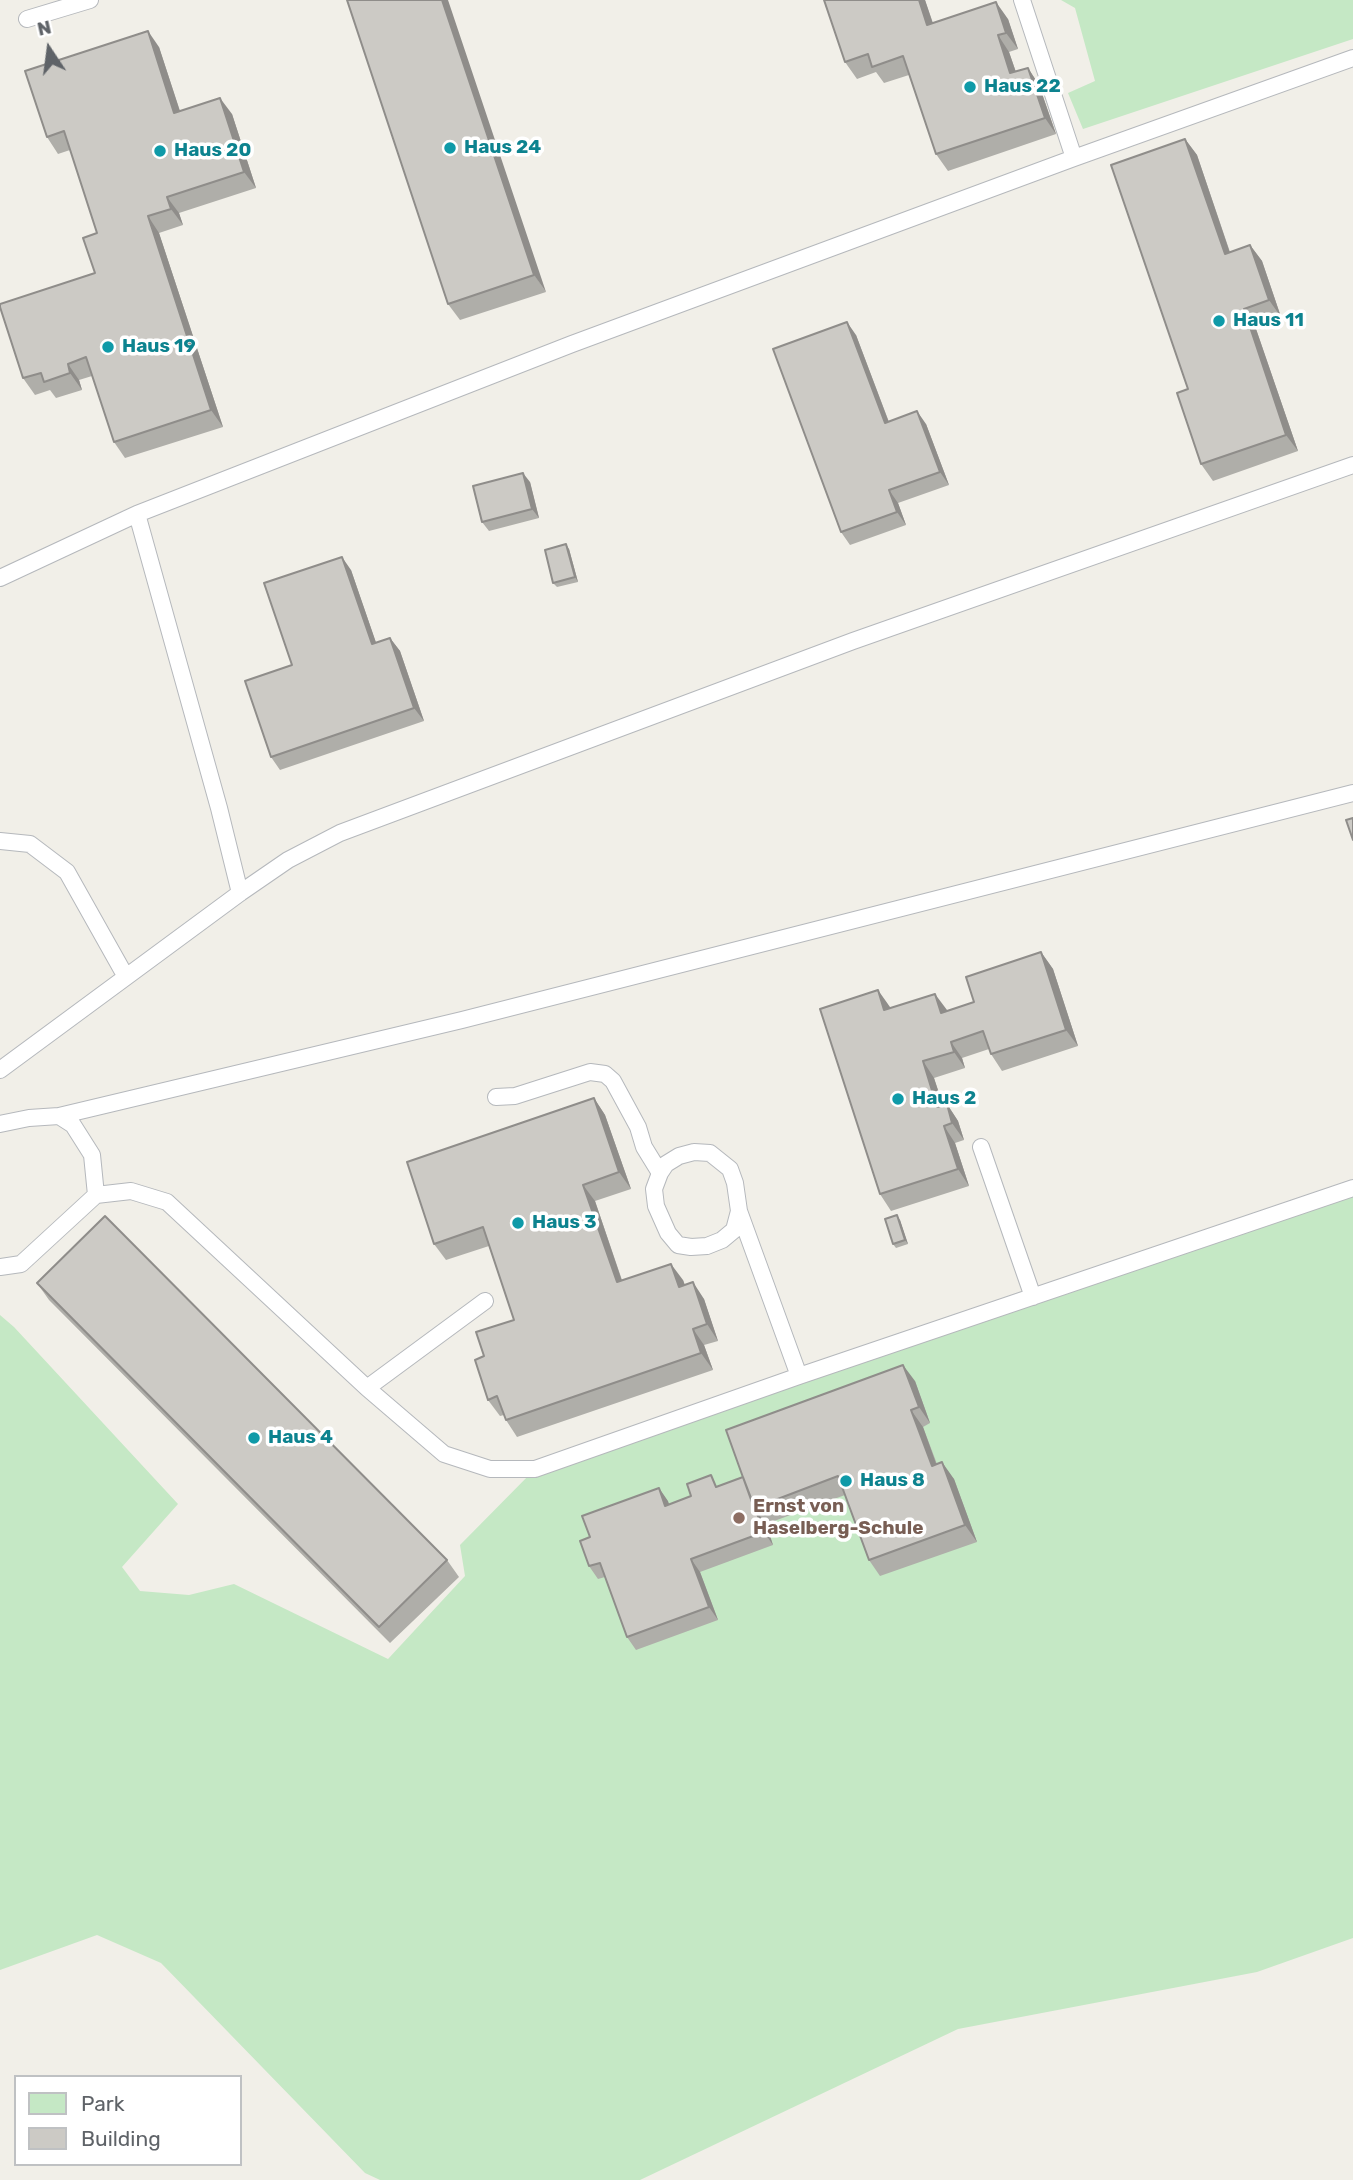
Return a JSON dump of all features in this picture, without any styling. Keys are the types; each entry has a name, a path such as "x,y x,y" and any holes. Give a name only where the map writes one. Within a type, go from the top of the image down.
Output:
{"lane":[{"path":"27,19 90,0"},
{"path":"1022,0 1074,158"},
{"path":"0,578 137,514 651,314 1353,58"},
{"path":"0,1070 240,893 288,860 340,833 853,641 1353,465"},
{"path":"137,514 240,893"},
{"path":"0,1124 59,1116 462,1020 1353,793"},
{"path":"0,841 30,844 67,872 126,977"},
{"path":"496,1097 515,1096 590,1072 605,1074 612,1081 638,1127 643,1147 660,1172"},
{"path":"59,1116 73,1125 92,1155 96,1195"},
{"path":"981,1147 1033,1297"},
{"path":"739,1211 734,1230 722,1240 707,1246 678,1245 668,1233 656,1206 654,1189 660,1172 666,1164 679,1156 694,1152 710,1153 730,1169 739,1211 799,1376"},
{"path":"0,1267 21,1264 96,1195 131,1191 167,1202 367,1388 444,1454 490,1469 535,1469 799,1376 1353,1188"},
{"path":"367,1388 485,1301"}],"green space":[{"path":"1061,0 1353,0 1353,39 1083,129 1068,93 1095,81 1075,8"},
{"path":"1353,1188 1353,1938 1257,1972 958,2029 640,2180 380,2180 365,2173 161,1963 97,1935 0,1970 0,1315 178,1504 122,1567 140,1591 189,1595 234,1584 388,1659 465,1576 460,1545 535,1469"}],"building":[{"name":"Haus 24","path":"347,0 442,0 534,275 448,304"},
{"name":"Haus 22","path":"824,0 919,0 927,25 996,2 1006,33 998,35 1010,73 1028,68 1045,118 936,154 903,56 872,67 868,54 845,62"},
{"path":"148,31 174,113 220,98 244,172 167,197 171,209 148,216 211,410 114,442 86,357 68,364 70,373 44,382 41,373 23,378 0,304 95,273 83,238 97,233 64,131 47,137 25,71"},
{"name":"Haus 11","path":"1185,139 1225,254 1250,245 1269,300 1244,309 1286,435 1201,464 1177,393 1188,389 1111,165"},
{"path":"847,322 885,423 917,411 940,472 889,490 897,512 841,532 773,349"},
{"path":"523,473 532,509 482,522 473,486"},
{"path":"566,544 575,577 553,583 545,550"},
{"path":"342,557 372,644 390,638 414,708 271,757 245,681 292,665 264,583"},
{"path":"1353,818 1353,840 1346,820"},
{"name":"Haus 2","path":"1041,952 1066,1030 991,1054 983,1031 951,1042 954,1052 923,1061 937,1107 947,1104 952,1123 944,1126 958,1169 880,1194 820,1009 878,990 884,1010 935,994 941,1013 974,1002 966,977"},
{"path":"594,1098 619,1172 583,1185 617,1282 671,1264 679,1287 693,1282 707,1324 693,1329 701,1353 506,1420 497,1396 488,1400 475,1360 484,1356 476,1332 514,1320 483,1227 434,1244 407,1162"},
{"path":"897,1215 905,1240 893,1244 885,1219"},
{"name":"Haus 4","path":"105,1216 447,1560 379,1627 37,1283"},
{"name":"Haus 8","path":"903,1365 919,1407 911,1410 932,1466 942,1462 965,1525 869,1560 838,1476 754,1508 726,1430"},
{"path":"711,1475 716,1487 743,1477 764,1532 691,1559 709,1607 627,1637 600,1563 589,1566 580,1541 590,1537 582,1516 659,1488 665,1506 691,1496 687,1484"}],"place":[{"name":"Haus 22","path":"970,87"},
{"name":"Haus 24","path":"450,148"},
{"name":"Haus 20","path":"160,151"},
{"name":"Haus 11","path":"1219,321"},
{"name":"Haus 19","path":"108,347"},
{"name":"Haus 2","path":"898,1099"},
{"name":"Haus 3","path":"518,1223"},
{"name":"Haus 4","path":"254,1438"},
{"name":"Haus 8","path":"846,1481"},
{"name":"Ernst von Haselberg-Schule","path":"739,1518"}]}
